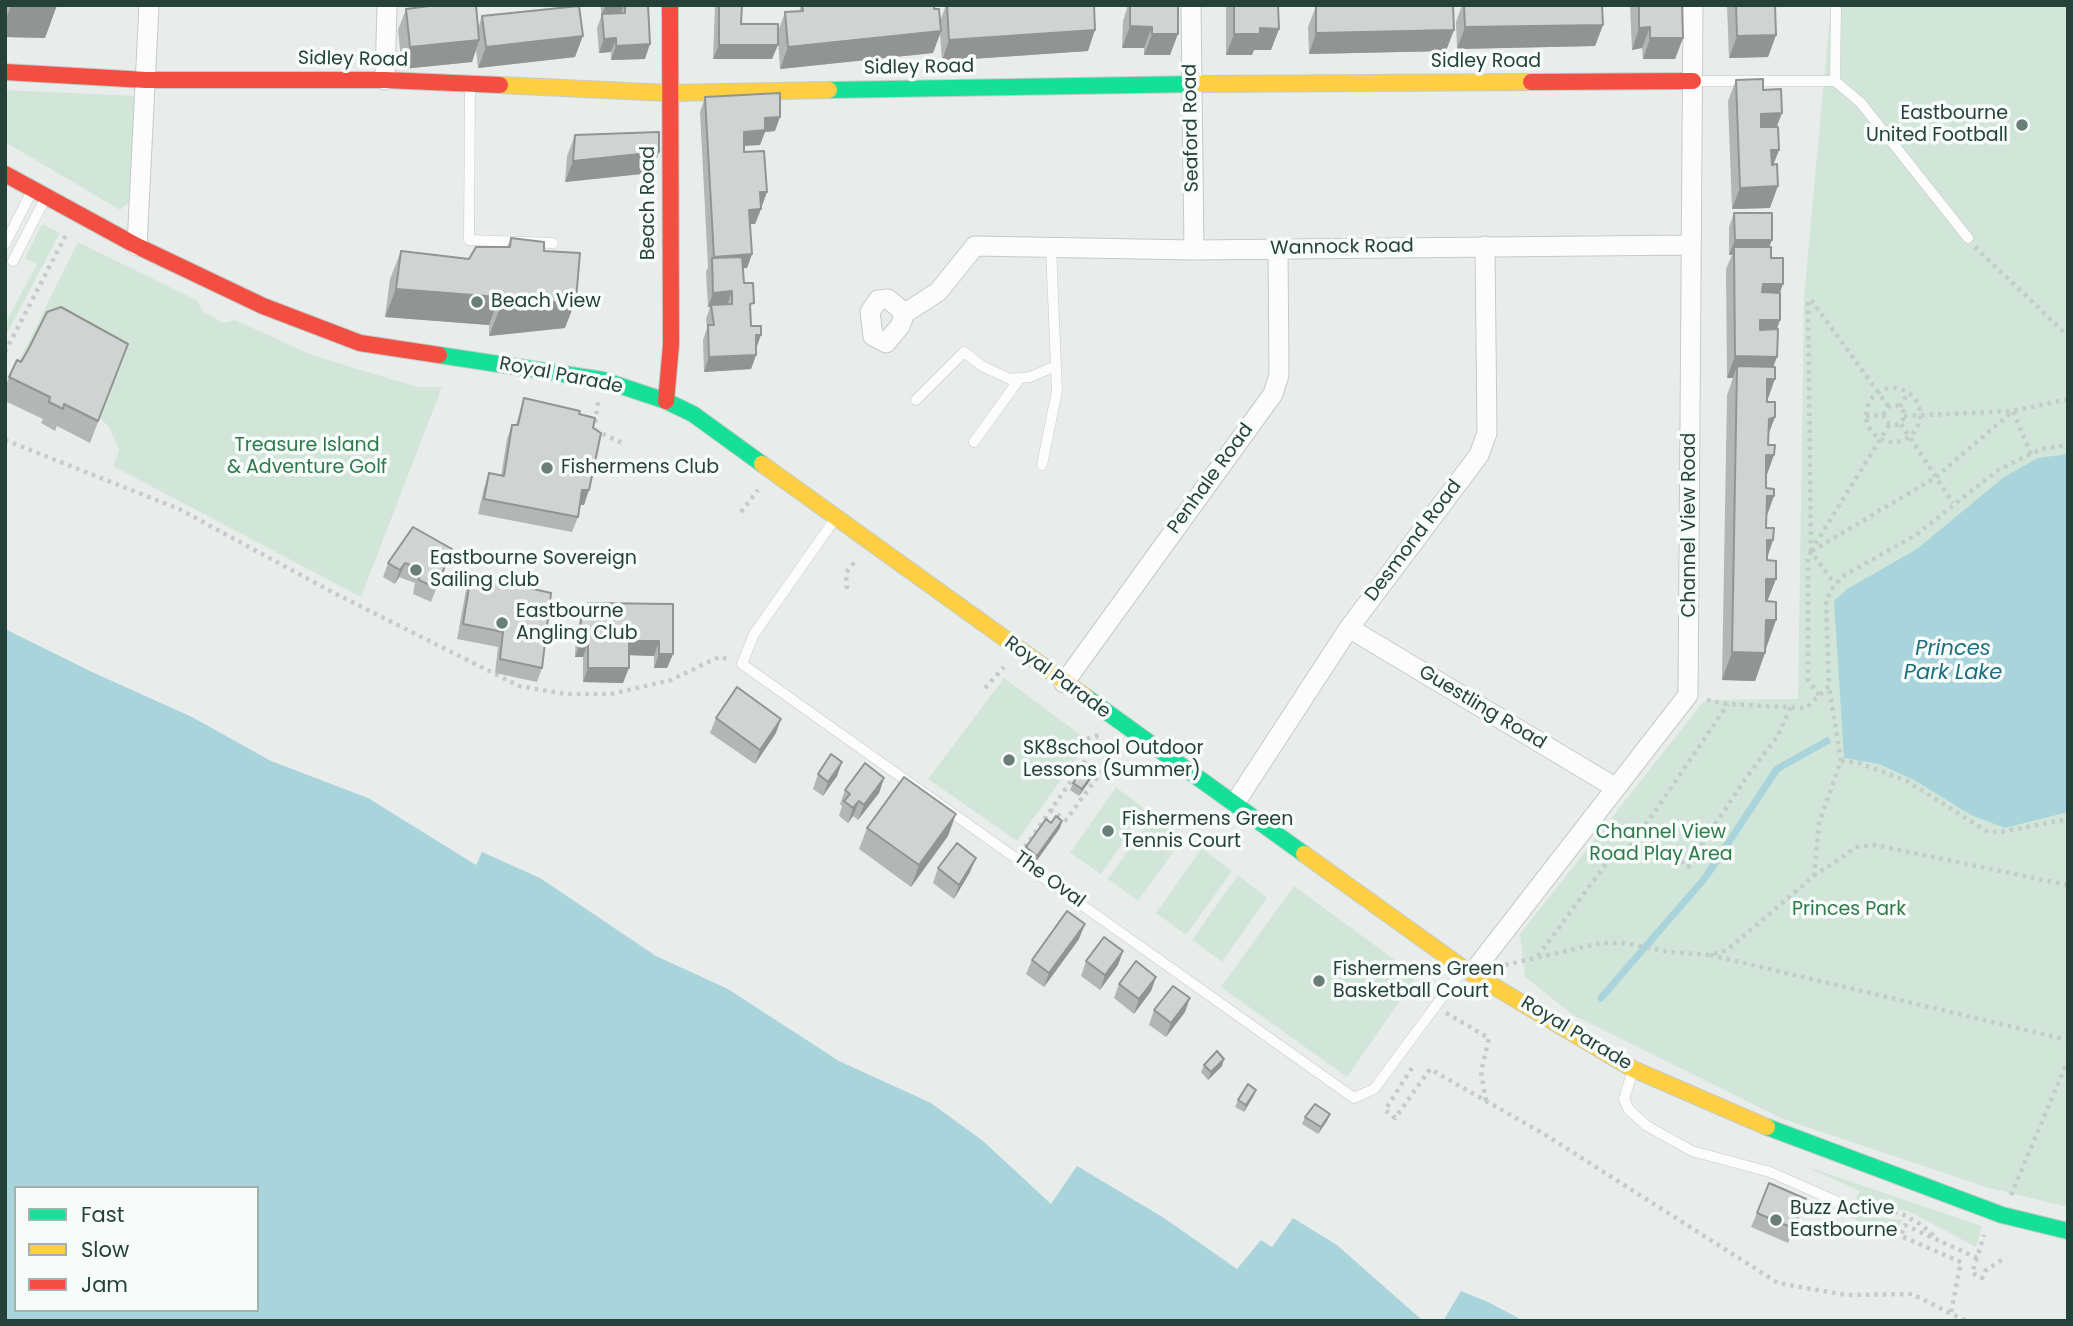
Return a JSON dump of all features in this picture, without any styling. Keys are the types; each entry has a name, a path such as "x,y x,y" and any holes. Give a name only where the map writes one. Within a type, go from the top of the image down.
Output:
{"street":[{"path":"137,246 149,5"},
{"path":"385,80 387,5"},
{"name":"Beach Road","path":"666,401 671,345 670,5"},
{"name":"Seaford Road","path":"1191,5 1194,250"},
{"name":"Channel View Road","path":"1688,695 1693,5"},
{"path":"5,72 146,80"},
{"name":"Sidley Road","path":"146,80 385,80 669,93 1191,84 1693,81"},
{"name":"Royal Parade","path":"5,174 137,246 263,306 360,343 603,380 666,401 693,414 835,519 1468,970 1633,1069 1780,1133 1995,1219 2068,1231"},
{"name":"Wannock Road","path":"905,313 938,292 975,246 1194,250 1691,245"},
{"name":"Desmond Road","path":"1235,803 1349,628 1479,455 1487,433 1485,246"},
{"name":"Penhale Road","path":"1063,682 1273,394 1279,375 1278,248"},
{"name":"Guestling Road","path":"1349,628 1616,788"},
{"path":"1468,970 1688,695"}],"lane":[{"path":"1835,81 1836,5"},
{"path":"1693,81 1835,81 1861,103 1968,238"},
{"path":"470,83 469,240 553,243"},
{"path":"5,244 40,193"},
{"path":"13,261 40,193"},
{"path":"1042,465 1056,391 1051,247"},
{"path":"916,400 964,352 982,366 1010,379 1056,366"},
{"path":"974,442 1020,378"},
{"path":"742,664 754,634 835,519"},
{"name":"The Oval","path":"742,664 1354,1098 1374,1088 1468,970"},
{"path":"1633,1069 1625,1099 1629,1110 1647,1126 1692,1151 1770,1172 1838,1202"}],"path":[{"path":"5,352 68,230"},
{"path":"1968,238 2068,336"},
{"path":"1835,584 1811,552 1808,300 1812,301 1888,407"},
{"path":"1892,388 1908,393 1916,400 1920,415 1917,428 1909,437 1894,442 1880,439 1870,430 1866,416 1869,402 1878,393 1892,388"},
{"path":"1900,407 1908,393"},
{"path":"591,442 598,399"},
{"path":"1904,416 2013,411 2068,399"},
{"path":"1888,407 1900,407"},
{"path":"1883,415 1888,407"},
{"path":"1900,407 1904,416"},
{"path":"1811,552 1936,477 2013,411"},
{"path":"2013,411 2031,454"},
{"path":"1866,416 1883,415"},
{"path":"1883,415 1889,425"},
{"path":"1900,424 1904,416"},
{"path":"1889,425 1900,424"},
{"path":"1900,424 1953,503"},
{"path":"1819,695 1808,680 1808,557 1889,425"},
{"path":"594,430 624,444"},
{"path":"5,440 179,509 334,593 519,686 566,694 611,694 671,680 719,657 742,664"},
{"path":"1814,876 1819,823 1831,783 1842,761 1829,686 1826,600 1835,584 1845,575 1916,535 1998,470 2041,449 2068,446"},
{"path":"741,512 758,489"},
{"path":"847,589 846,573 856,559"},
{"path":"985,688 1005,666"},
{"path":"1688,695 1728,704 1806,708 1829,686"},
{"path":"1536,958 1608,861 1627,850 1641,832 1728,704"},
{"path":"1641,832 1688,867 1745,779 1777,737 1791,707"},
{"path":"1009,851 1014,846 1024,848 1080,768 1100,734 1087,739"},
{"path":"1050,810 1066,820 1118,748"},
{"path":"1842,761 1859,762 1908,781 1988,832 2002,832 2068,819"},
{"path":"1080,768 1096,779"},
{"path":"1709,955 1727,950 1814,876 1857,847 1875,845 2068,886"},
{"path":"1468,970 1601,943 1624,943 1670,953 1709,955 2068,1040"},
{"path":"1436,1007 1489,1038 1481,1072 1486,1102"},
{"path":"1402,1053 1416,1061 1385,1110 1395,1118 1430,1069 1544,1134 1779,1283 1846,1295 1912,1294 1951,1311 1966,1321"},
{"path":"2006,1257 1984,1271 1982,1278 1972,1273 2068,1060"},
{"path":"1838,1202 1869,1212 1899,1213 1922,1225 1939,1241"},
{"path":"1951,1311 1961,1262 1901,1236 1905,1225 1977,1258"}],"green space":[{"name":"Princes Park","path":"1831,5 2068,5 2068,1207 1989,1188 1783,1119 1573,1015 1525,977 1520,934 1703,702 1798,699 1804,296"},
{"path":"5,90 137,96 133,199 120,210 5,142"},
{"path":"42,224 60,233 5,337 5,324 37,264 25,258"},
{"name":"Treasure Island & Adventure Golf","path":"78,242 198,301 202,311 224,323 235,320 312,355 417,387 442,387 361,597 113,466 119,450 109,427 98,416 16,367"},
{"name":"SK8school Outdoor Lessons (Summer)","path":"1004,678 1089,741 1017,841 928,779"},
{"name":"Fishermens Green Tennis Court","path":"1116,787 1146,810 1101,874 1070,853"},
{"name":"Fishermens Green Tennis Court","path":"1154,814 1184,837 1138,901 1108,879"},
{"name":"Fishermens Green Tennis Court","path":"1202,848 1232,871 1186,935 1156,913"},
{"name":"Fishermens Green Tennis Court","path":"1238,875 1267,898 1222,962 1192,940"},
{"name":"Fishermens Green Basketball Court","path":"1294,886 1417,976 1347,1077 1221,987"},
{"path":"1802,1165 1982,1226 1976,1247 1908,1211 1853,1204 1860,1191"},
{"path":"1848,1212 1902,1220 1893,1238 1846,1215"}],"water":[{"name":"Princes Park Lake","path":"2068,454 2068,812 2005,828 1971,815 1914,780 1879,764 1844,758 1834,601 1847,589 1917,549 2004,477 2038,458"},
{"path":"5,629 192,717 271,761 368,798 476,865 482,852 540,878 656,956 728,989 839,1061 931,1103 983,1141 1051,1204 1077,1166 1164,1218 1237,1269 1261,1240 1272,1247 1293,1218 1337,1245 1423,1321 5,1321"},
{"path":"1461,1291 1488,1302 1524,1321 1443,1321"}],"building":[{"path":"437,5 476,5 479,40 410,47 406,9"},
{"path":"625,5 648,5 650,44 616,46 616,38 604,39 602,14 625,13"},
{"path":"719,5 742,5 741,24 778,24 778,45 719,45"},
{"path":"802,5 934,5 934,9 939,9 941,31 788,47 785,12 803,11"},
{"path":"947,5 1094,5 1095,30 949,40"},
{"path":"1130,5 1178,5 1178,34 1152,34 1152,27 1130,26"},
{"path":"1234,5 1278,5 1279,29 1260,28 1260,34 1234,34"},
{"path":"1453,5 1454,30 1316,33 1316,6"},
{"path":"1464,5 1602,5 1603,25 1465,27"},
{"path":"1639,5 1682,5 1683,38 1650,38 1650,27 1639,28"},
{"path":"1736,5 1775,5 1776,35 1737,36"},
{"path":"579,6 583,36 486,47 482,16"},
{"path":"1763,79 1763,90 1781,89 1782,113 1761,114 1761,127 1778,127 1779,150 1771,150 1772,165 1777,164 1778,186 1740,188 1736,80"},
{"path":"780,93 780,117 765,118 765,130 744,132 744,152 764,151 767,192 760,192 761,209 749,210 752,254 714,257 705,97"},
{"path":"659,132 659,152 573,161 575,135"},
{"path":"1734,213 1772,213 1772,240 1735,240"},
{"path":"511,238 544,242 544,251 580,253 576,300 500,308 499,297 396,289 401,251 469,259 476,247 510,247"},
{"path":"1734,247 1771,247 1771,258 1783,258 1783,284 1763,284 1762,292 1780,293 1780,320 1760,320 1760,330 1778,329 1777,357 1735,356"},
{"path":"742,257 744,283 753,283 751,326 761,326 761,335 756,335 756,355 709,357 708,325 714,325 711,305 732,304 732,291 713,293 712,258"},
{"path":"61,307 128,344 98,421 64,404 63,409 49,402 50,397 9,377 17,360 21,362 47,312"},
{"path":"1737,366 1775,367 1775,379 1767,379 1767,402 1775,402 1775,417 1769,419 1768,445 1775,445 1774,455 1766,455 1766,488 1774,489 1774,496 1767,496 1766,528 1774,528 1773,540 1767,540 1767,560 1776,561 1776,579 1766,579 1766,601 1776,602 1776,620 1766,620 1765,653 1732,652"},
{"name":"Fishermens Club","path":"524,398 580,411 579,414 595,418 593,428 601,433 589,490 582,490 578,517 484,499 489,473 504,476 512,425 518,425"},
{"path":"413,527 452,549 436,588 419,580 420,569 405,563 400,570 388,563"},
{"name":"Eastbourne Angling Club","path":"471,575 551,593 542,668 500,659 503,632 463,624"},
{"path":"588,603 673,604 673,654 659,654 659,641 629,641 629,668 588,668 588,643 580,643 581,617 588,617"},
{"path":"737,687 781,719 760,750 716,718"},
{"path":"831,754 842,762 828,782 818,774"},
{"path":"865,763 884,778 864,805 859,801 853,808 844,801 850,794 845,790"},
{"path":"1085,766 1094,772 1082,789 1073,783"},
{"path":"904,777 956,814 919,865 867,828"},
{"path":"1056,816 1062,821 1037,856 1026,847 1046,819 1051,823"},
{"path":"957,843 976,858 959,885 938,868"},
{"path":"1067,911 1085,924 1049,973 1032,960"},
{"path":"1104,937 1123,951 1105,975 1086,961"},
{"path":"1136,961 1156,977 1139,999 1119,984"},
{"path":"1173,986 1190,998 1171,1023 1154,1010"},
{"path":"1217,1051 1224,1059 1211,1072 1204,1065"},
{"path":"1248,1084 1256,1090 1246,1105 1238,1100"},
{"path":"1315,1104 1330,1114 1321,1127 1305,1117"},
{"path":"1769,1183 1806,1199 1793,1228 1757,1213"}],"waterway":[{"path":"1601,998 1705,878 1777,769 1827,741"}],"traffic: fast":[{"path":"829,90 1198,84"},
{"path":"439,355 603,380 666,401 693,414 762,464"},
{"path":"1086,697 1304,854"},
{"path":"1767,1127 2002,1215 2068,1231"}],"traffic: slow":[{"path":"1198,84 1531,82"},
{"path":"500,85 669,93 829,90"},
{"path":"762,464 1086,697"},
{"path":"1304,854 1463,968 1633,1069 1767,1127"}],"traffic: jam":[{"path":"666,401 671,345 670,5"},
{"path":"5,72 146,80 385,80 500,85"},
{"path":"1531,82 1693,81"},
{"path":"5,174 137,246 263,306 360,343 439,355"}],"place":[{"name":"Eastbourne United Football","path":"2022,125"},
{"name":"Beach View","path":"477,302"},
{"name":"Fishermens Club","path":"547,468"},
{"name":"Eastbourne Sovereign Sailing club","path":"416,570"},
{"name":"Eastbourne Angling Club","path":"502,623"},
{"name":"SK8school Outdoor Lessons (Summer)","path":"1009,760"},
{"name":"Fishermens Green Tennis Court","path":"1108,831"},
{"name":"Fishermens Green Basketball Court","path":"1319,981"},
{"name":"Buzz Active Eastbourne","path":"1776,1220"}],"park label":[{"name":"Channel View Road Play Area","path":"1661,844"}]}
